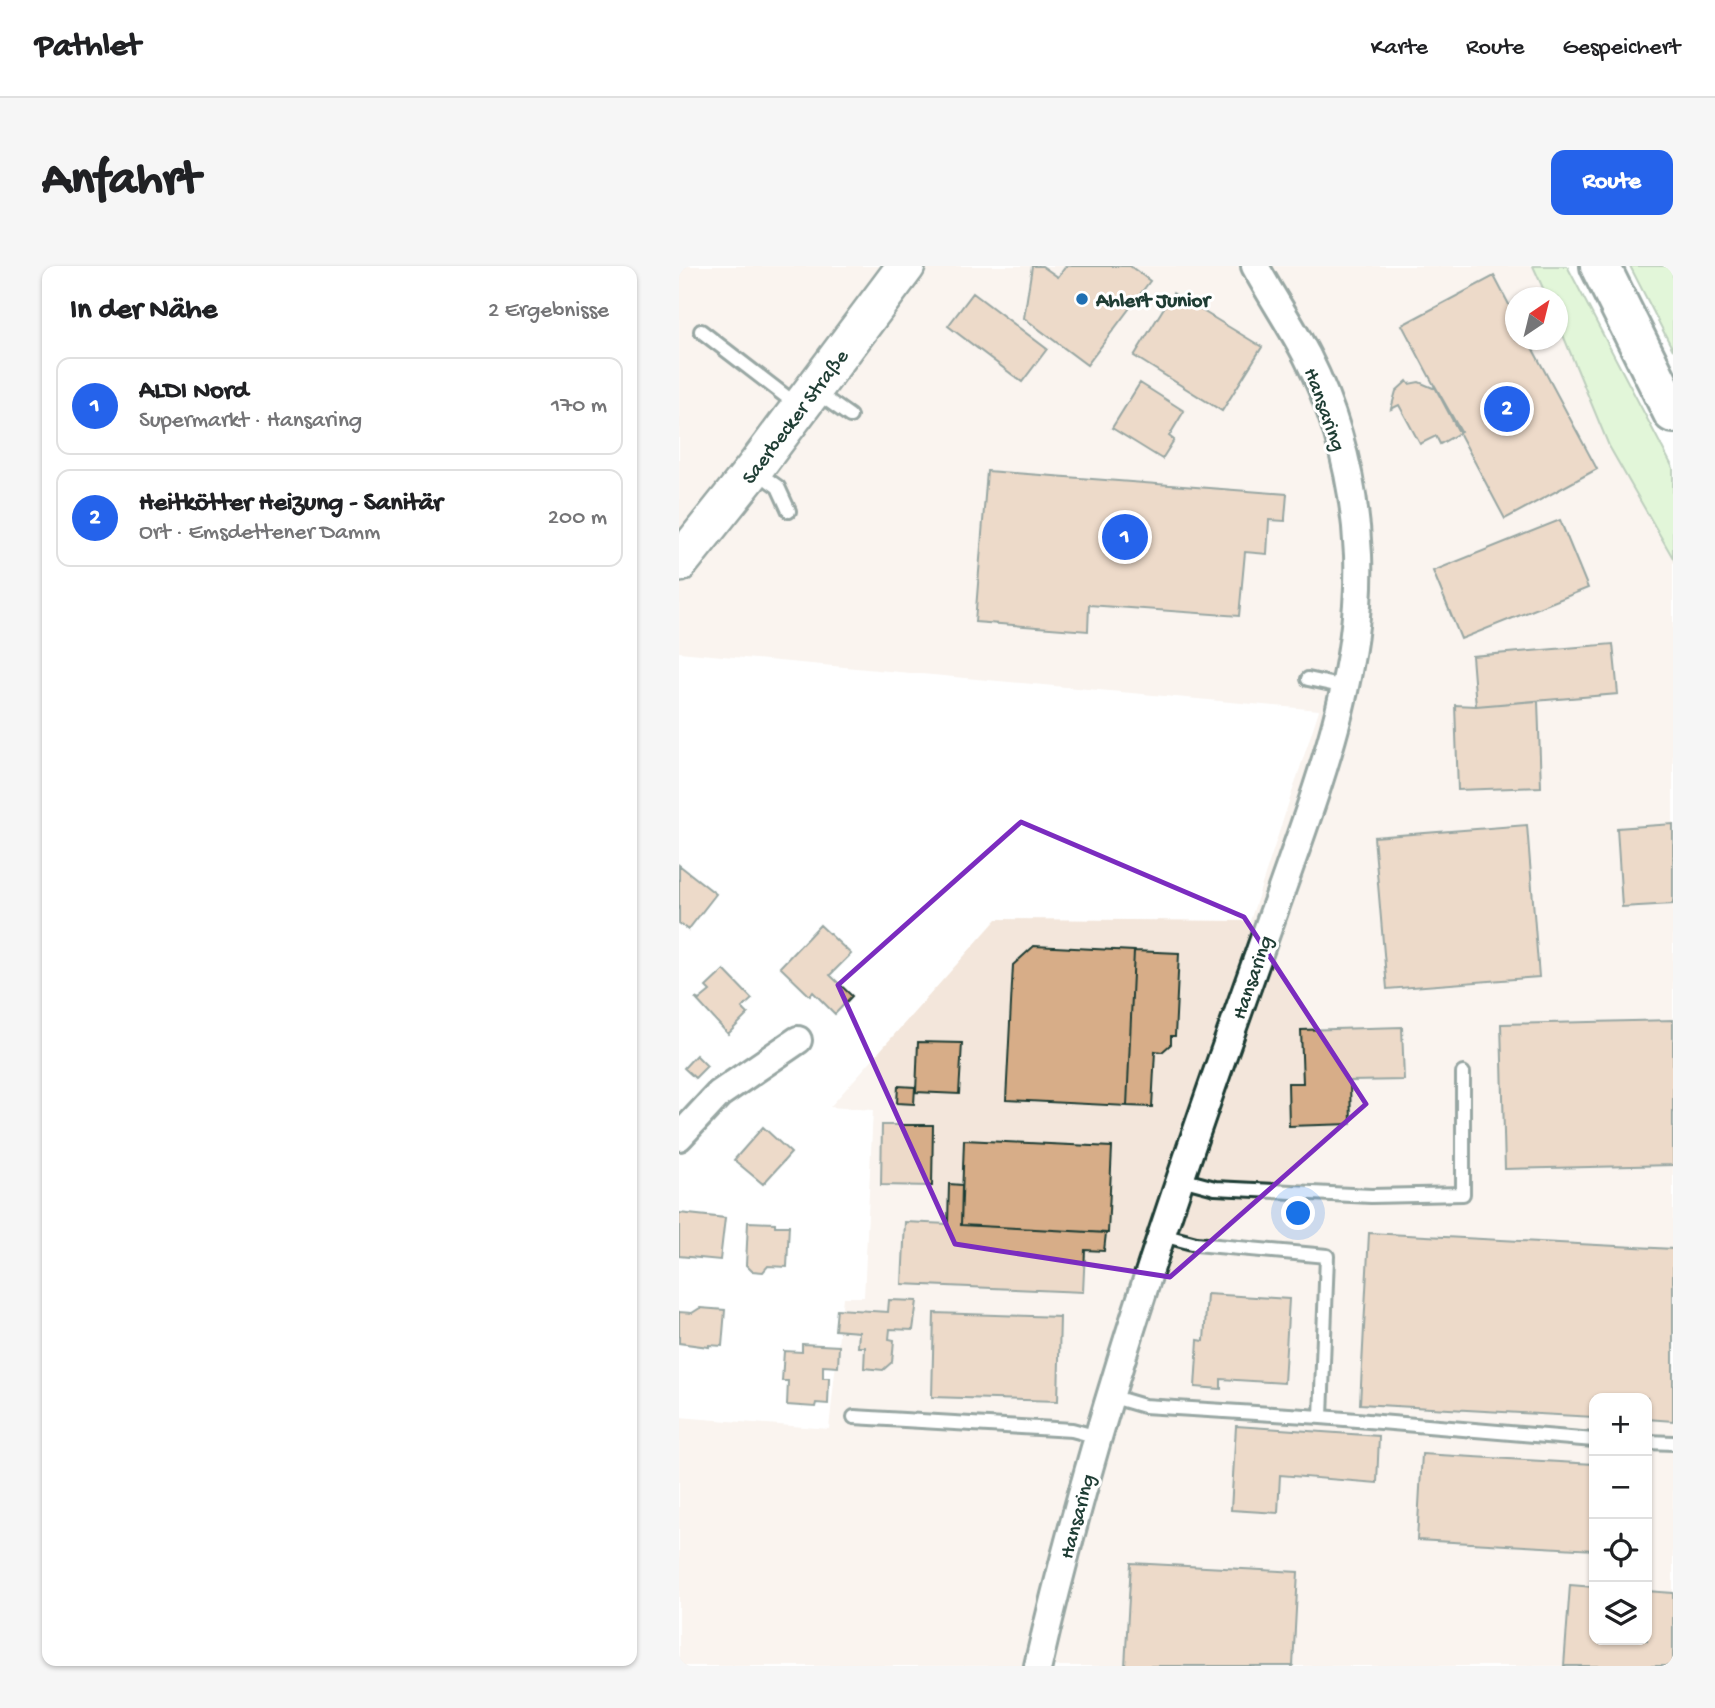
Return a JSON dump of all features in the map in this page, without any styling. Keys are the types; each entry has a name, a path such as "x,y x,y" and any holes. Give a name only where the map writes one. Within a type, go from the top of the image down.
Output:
{"main road":[{"path":"1600,266 1673,412"}],"street":[{"name":"Saerbecker Straße","path":"679,564 754,470 906,266"},
{"name":"Hansaring","path":"1237,266 1268,289"},
{"name":"Hansaring","path":"1038,1666 1052,1604 1110,1396 1181,1179 1307,817 1345,687 1356,627 1358,552 1350,481 1335,422 1307,356 1255,266"},
{"path":"679,1137 719,1094 798,1041"}],"lane":[{"path":"701,331 807,398 850,416"},
{"path":"754,470 778,487 789,511"},
{"path":"1308,679 1345,687"},
{"path":"1181,1179 1228,1189 1371,1196 1463,1194 1463,1073"},
{"path":"1163,1235 1196,1244 1327,1256 1321,1417"},
{"path":"1110,1396 1144,1406 1321,1417 1589,1440"},
{"path":"854,1417 1072,1430 1098,1437"},
{"path":"1652,1442 1673,1443"}],"highlighted area":[{"path":"1021,822 1244,917 1366,1104 1170,1277 955,1244 838,985"}],"shaded area":[{"path":"679,266 1533,266 1542,287 1505,287 1505,350 1568,350 1568,347 1609,446 1673,558 1673,1666 679,1666 679,1417 829,1429 843,1297 864,1297 873,1110 830,1107 997,919 1250,921 1319,710 679,652"}],"green space":[{"path":"1533,266 1567,266 1673,468 1673,558 1609,446 1568,347 1568,287 1542,287"},
{"path":"1630,266 1673,266 1673,350"}],"building":[{"name":"Ahlert Junior","path":"1032,266 1042,266 1058,277 1066,266 1130,266 1150,281 1087,365 1024,318"},
{"path":"1494,276 1505,297 1505,350 1533,350 1597,469 1505,519 1402,325"},
{"name":"Ahlert Junior","path":"973,293 1047,349 1022,382 948,326"},
{"path":"1173,293 1262,347 1222,411 1134,356"},
{"path":"1407,381 1409,384 1419,382 1433,388 1435,386 1461,432 1440,444 1436,436 1420,444 1399,405 1391,409 1396,391"},
{"path":"1140,383 1184,411 1169,436 1174,440 1162,459 1112,428"},
{"path":"987,471 1287,494 1285,521 1269,520 1267,554 1245,552 1239,616 1089,605 1088,631 975,622"},
{"path":"1560,520 1588,588 1461,639 1433,571"},
{"path":"1613,644 1618,694 1476,706 1472,656"},
{"path":"1538,701 1541,787 1458,790 1455,705"},
{"path":"1673,824 1673,904 1622,907 1617,828"},
{"path":"1527,825 1539,977 1387,989 1374,837"},
{"path":"679,865 716,894 688,930 679,923"},
{"path":"820,925 851,954 830,975 852,996 835,1014 813,992 810,996 780,967"},
{"path":"1034,946 1134,951 1127,1106 1006,1100 1013,965"},
{"path":"1134,951 1179,953 1175,1036 1171,1036 1171,1044 1162,1052 1155,1051 1152,1107 1127,1106"},
{"path":"724,970 752,999 742,1008 748,1014 728,1034 695,998 699,1000 710,991 706,987"},
{"path":"1673,1020 1673,1165 1505,1169 1501,1024"},
{"path":"1402,1027 1404,1080 1350,1081 1351,1124 1289,1126 1288,1083 1303,1083 1301,1030"},
{"path":"918,1042 962,1043 959,1094 916,1092"},
{"path":"696,1055 707,1066 695,1078 684,1068"},
{"path":"898,1086 915,1087 914,1104 897,1103"},
{"path":"882,1125 933,1125 932,1186 881,1185"},
{"path":"763,1127 791,1153 763,1184 734,1160"},
{"path":"964,1140 1112,1147 1108,1233 961,1225"},
{"path":"949,1184 962,1185 961,1225 1106,1233 1104,1251 1085,1250 1083,1292 902,1284 905,1222 948,1224"},
{"path":"679,1213 725,1218 720,1260 679,1256"},
{"path":"748,1222 789,1226 787,1267 768,1266 763,1272 752,1271 746,1265"},
{"path":"1369,1233 1673,1249 1673,1421 1652,1419 1652,1393 1589,1393 1589,1417 1360,1404"},
{"path":"1207,1294 1289,1299 1284,1383 1221,1379 1221,1389 1195,1387 1198,1340 1204,1341"},
{"path":"889,1300 917,1301 913,1330 890,1329 889,1339 894,1340 892,1362 883,1370 864,1368 865,1347 858,1347 859,1332 835,1330 837,1309 888,1312"},
{"path":"700,1308 725,1310 722,1346 679,1343 679,1312 692,1313"},
{"path":"934,1313 1060,1317 1058,1401 932,1397"},
{"path":"802,1344 839,1346 838,1367 823,1366 823,1378 829,1378 828,1404 816,1403 815,1407 787,1405 788,1381 782,1381 784,1351 802,1352"},
{"path":"1236,1426 1379,1436 1377,1483 1280,1475 1278,1513 1231,1510"},
{"path":"1422,1454 1589,1464 1589,1550 1417,1540"},
{"path":"1131,1563 1298,1572 1293,1666 1125,1666"},
{"path":"1570,1585 1589,1587 1589,1645 1652,1645 1652,1591 1673,1593 1673,1666 1564,1666"}],"place":[{"name":"Ahlert Junior","path":"1082,299"},
{"name":"Heitkötter Heizung - Sanitär","path":"1507,409"},
{"name":"ALDI Nord","path":"1125,537"}]}
